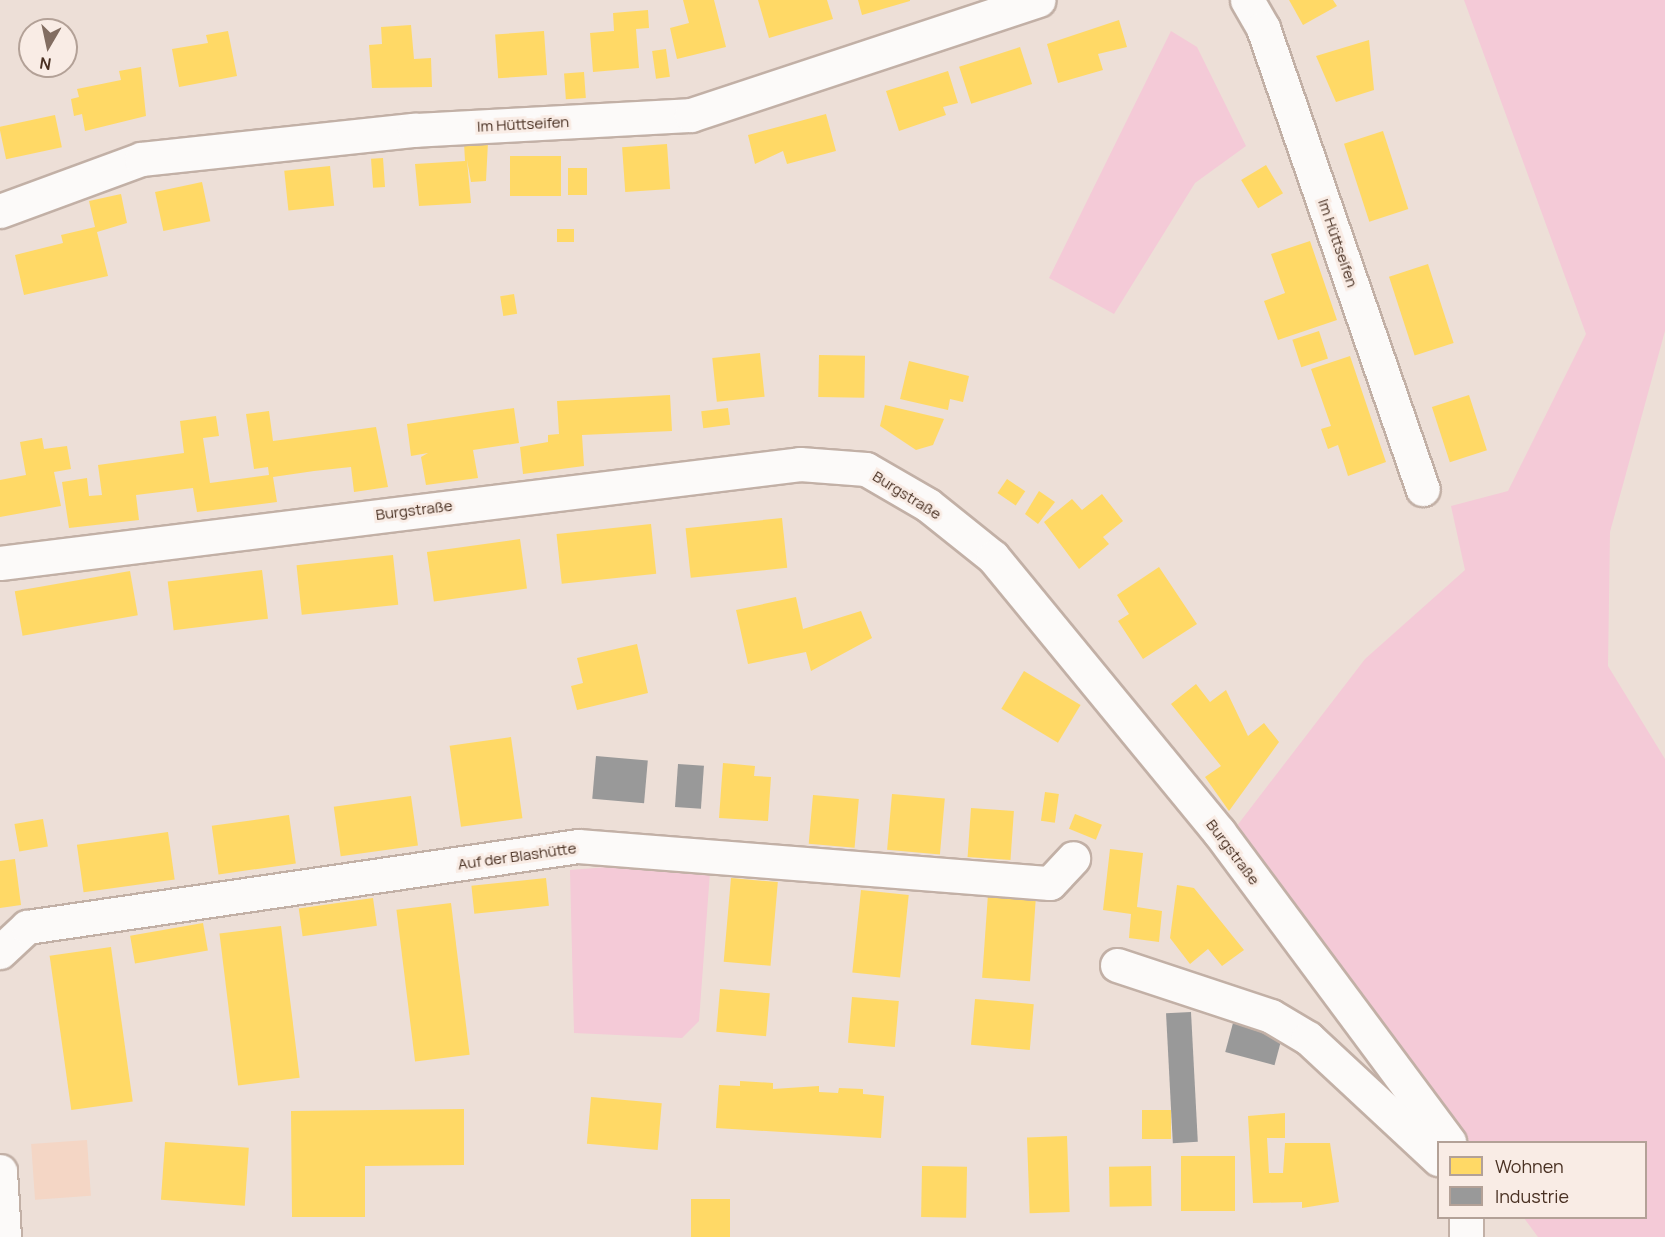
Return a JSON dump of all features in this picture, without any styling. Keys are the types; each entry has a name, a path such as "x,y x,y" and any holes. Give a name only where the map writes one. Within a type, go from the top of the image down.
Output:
{"street":[{"name":"Im Hüttseifen","path":"0,211 141,159 414,130 691,115 1038,0"},
{"name":"Im Hüttseifen","path":"1247,0 1263,28 1423,489"},
{"name":"Burgstraße","path":"0,562 800,464 866,469 928,505 993,557 1219,832 1448,1141"},
{"name":"Auf der Blashütte","path":"0,952 27,927 578,846 1050,883 1073,858"},
{"path":"1117,965 1281,1021 1308,1038 1437,1158"},
{"path":"0,1171 4,1237"},
{"path":"1466,1219 1466,1237"}],"shaded area":[{"path":"1464,0 1665,0 1665,331 1610,532 1608,666 1665,759 1665,1237 1538,1237 1525,1219 1647,1219 1647,1141 1469,1141 1236,827 1365,659 1465,570 1451,506 1508,491 1586,334"},
{"path":"1171,31 1197,47 1246,146 1195,183 1114,314 1049,278"},
{"path":"632,865 710,872 699,1021 682,1038 574,1033 570,870"},
{"path":"87,1140 91,1196 35,1200 31,1144"}],"building: Wohnen":[{"path":"683,0 714,0 726,47 677,59 670,28 689,23"},
{"path":"758,0 827,0 833,19 769,38"},
{"path":"858,0 910,0 910,1 862,15"},
{"path":"1289,0 1333,0 1337,6 1303,25"},
{"path":"648,10 649,28 636,29 639,68 593,72 590,33 614,31 613,13"},
{"path":"1119,20 1127,47 1098,54 1103,70 1058,83 1047,44"},
{"path":"411,25 414,59 431,58 432,87 372,88 369,45 382,44 381,27"},
{"path":"228,31 237,76 179,87 172,49 208,43 206,35"},
{"path":"544,31 547,75 498,78 495,34"},
{"path":"1369,40 1374,90 1336,102 1316,56"},
{"path":"1020,47 1032,84 971,104 959,67"},
{"path":"666,49 670,77 656,79 652,51"},
{"path":"141,67 146,116 85,131 82,114 74,116 71,99 79,97 77,89 121,80 119,71"},
{"path":"948,71 958,103 943,107 946,115 899,131 886,91"},
{"path":"584,72 586,98 566,99 564,73"},
{"path":"826,114 836,151 787,164 783,151 755,164 748,135"},
{"path":"55,115 62,147 6,159 0,127"},
{"path":"1383,131 1408,209 1369,222 1344,144"},
{"path":"488,142 486,181 471,182 467,160 471,203 419,206 415,164 465,161 464,143"},
{"path":"667,144 670,189 625,192 622,147"},
{"path":"510,156 561,156 561,196 510,196"},
{"path":"383,158 385,187 373,188 371,159"},
{"path":"1266,165 1283,193 1258,208 1241,180"},
{"path":"330,166 334,206 288,211 284,171"},
{"path":"568,168 587,168 587,195 568,195"},
{"path":"202,182 210,221 163,231 155,192"},
{"path":"121,194 127,223 97,232 108,276 24,295 15,255 63,243 61,235 95,227 89,201"},
{"path":"557,229 574,229 574,242 557,242"},
{"path":"1310,241 1337,320 1278,340 1264,301 1285,293 1271,254"},
{"path":"1428,264 1454,343 1415,356 1389,277"},
{"path":"514,294 517,314 503,316 500,296"},
{"path":"1319,331 1328,359 1301,367 1292,340"},
{"path":"760,353 765,397 717,402 712,358"},
{"path":"819,355 865,356 864,398 818,397"},
{"path":"1350,356 1386,462 1348,476 1338,445 1328,449 1321,429 1331,426 1311,369"},
{"path":"909,361 969,376 963,402 950,399 948,410 900,399"},
{"path":"670,395 672,431 582,435 584,466 523,474 520,447 548,442 548,435 559,434 557,401"},
{"path":"1469,395 1487,450 1450,462 1432,407"},
{"path":"885,405 944,419 933,445 916,450 880,426"},
{"path":"514,408 519,443 473,450 478,478 426,485 421,457 428,453 411,456 407,424"},
{"path":"728,408 730,425 703,428 701,411"},
{"path":"269,411 273,441 376,427 388,487 354,492 351,467 314,471 273,477 277,502 197,512 193,488 136,495 139,520 69,528 62,482 87,478 89,496 102,495 98,465 184,453 180,421 216,416 219,436 203,438 210,483 269,475 268,467 254,469 246,414"},
{"path":"42,438 44,449 67,446 71,469 54,472 61,506 0,517 0,480 26,475 20,442"},
{"path":"1007,479 1025,491 1016,505 997,493"},
{"path":"1039,491 1055,502 1038,524 1025,514"},
{"path":"1102,494 1123,521 1103,537 1109,544 1079,569 1044,522 1072,499 1082,510"},
{"path":"782,518 787,568 691,578 686,528"},
{"path":"651,524 656,574 562,584 557,534"},
{"path":"520,539 527,589 434,602 427,552"},
{"path":"393,555 398,605 302,615 297,565"},
{"path":"1159,567 1197,624 1143,659 1118,621 1129,614 1117,595"},
{"path":"262,570 268,619 174,630 168,582"},
{"path":"130,571 138,615 23,636 15,591"},
{"path":"796,597 803,629 861,611 872,638 811,671 806,652 748,664 736,610"},
{"path":"637,644 648,693 577,710 571,686 583,683 577,658"},
{"path":"1024,671 1081,705 1058,743 1001,709"},
{"path":"1196,684 1210,702 1226,690 1248,736 1264,723 1279,742 1229,811 1205,777 1221,766 1171,704"},
{"path":"511,737 522,818 461,827 450,746"},
{"path":"723,763 755,766 754,776 771,777 768,821 719,818"},
{"path":"1045,792 1059,794 1055,823 1041,821"},
{"path":"892,794 945,799 940,854 887,850"},
{"path":"813,795 859,799 855,848 809,844"},
{"path":"411,796 418,846 341,856 334,807"},
{"path":"971,808 1014,811 1010,860 968,857"},
{"path":"1075,814 1102,825 1096,840 1069,829"},
{"path":"289,815 296,864 219,874 212,826"},
{"path":"43,819 48,847 19,852 14,824"},
{"path":"168,832 175,880 84,892 77,845"},
{"path":"1110,849 1143,853 1137,907 1162,911 1159,942 1129,938 1131,914 1103,910"},
{"path":"15,859 21,905 0,908 0,861"},
{"path":"546,878 549,906 474,914 471,886"},
{"path":"731,878 778,882 771,966 724,962"},
{"path":"1177,885 1194,888 1244,950 1222,966 1208,949 1190,964 1170,938"},
{"path":"861,890 909,895 900,978 852,973"},
{"path":"988,894 1036,897 1030,981 982,978"},
{"path":"373,898 377,926 303,936 299,908"},
{"path":"451,903 470,1055 415,1062 396,910"},
{"path":"203,923 208,951 135,963 130,936"},
{"path":"281,926 300,1078 238,1085 219,934"},
{"path":"111,947 133,1101 71,1110 50,956"},
{"path":"720,989 770,993 766,1036 716,1032"},
{"path":"852,997 899,1001 895,1047 848,1043"},
{"path":"975,999 1034,1004 1030,1050 971,1045"},
{"path":"740,1081 773,1083 773,1089 819,1086 819,1092 838,1093 839,1088 863,1089 863,1094 884,1096 881,1138 716,1128 719,1085 740,1086"},
{"path":"591,1097 662,1103 658,1150 587,1144"},
{"path":"464,1109 464,1165 365,1166 365,1217 292,1217 291,1111"},
{"path":"1142,1110 1171,1110 1171,1139 1142,1139"},
{"path":"1285,1113 1285,1138 1267,1138 1269,1173 1283,1173 1285,1143 1330,1143 1339,1202 1302,1208 1302,1202 1253,1203 1248,1116"},
{"path":"1067,1136 1070,1212 1030,1213 1027,1137"},
{"path":"165,1142 249,1148 245,1206 161,1200"},
{"path":"1181,1156 1235,1156 1235,1211 1181,1211"},
{"path":"922,1166 967,1167 966,1218 921,1217"},
{"path":"1151,1166 1152,1206 1110,1207 1109,1167"},
{"path":"691,1199 730,1199 730,1237 691,1237"}],"building: Industrie":[{"path":"596,756 648,761 644,803 592,799"},
{"path":"678,764 704,766 701,809 675,807"},
{"path":"1191,1012 1198,1142 1173,1143 1166,1013"},
{"path":"1233,1023 1282,1036 1274,1065 1225,1052"}]}
